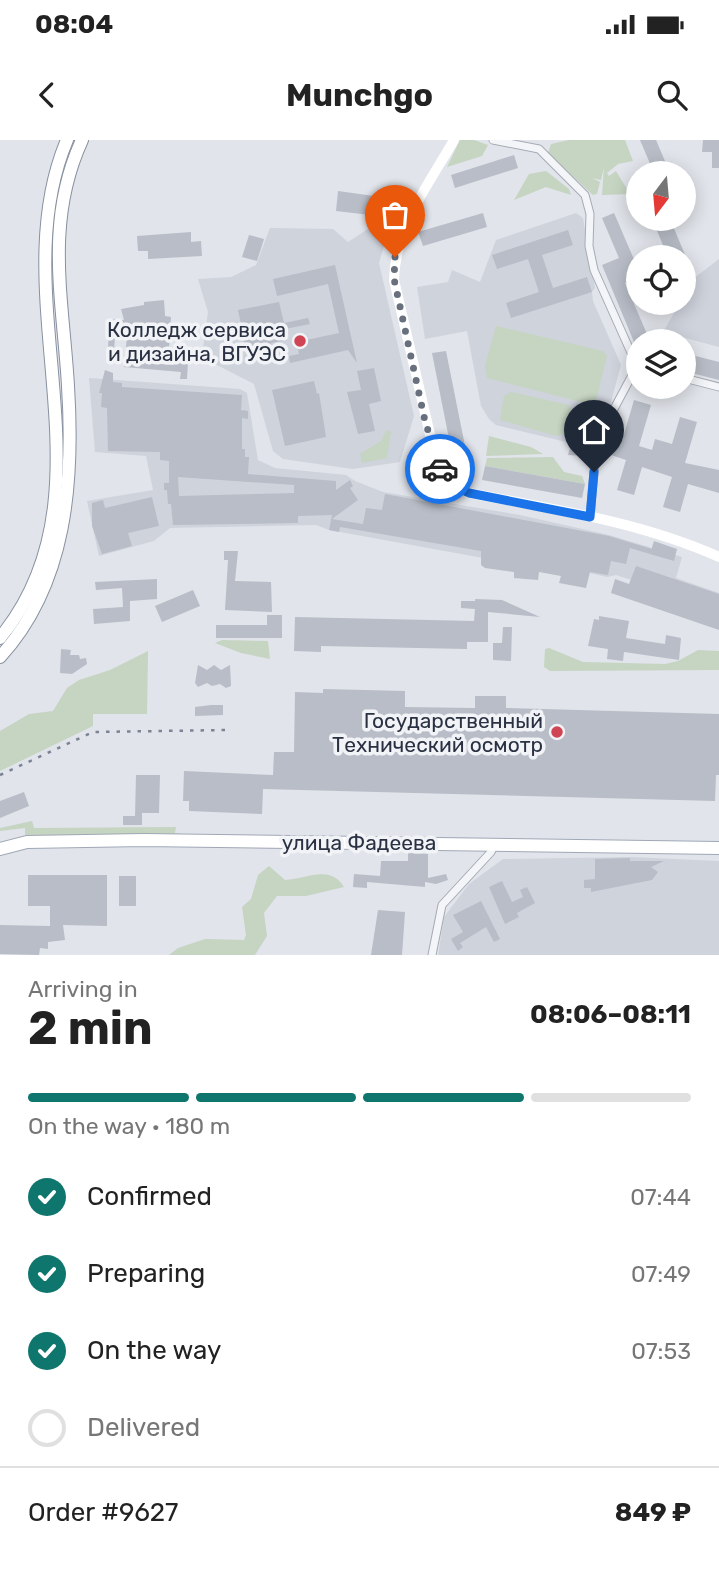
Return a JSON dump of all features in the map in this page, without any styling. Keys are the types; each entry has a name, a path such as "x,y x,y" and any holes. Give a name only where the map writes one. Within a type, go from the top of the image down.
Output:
{"main road":[{"path":"0,638 18,612 40,566 54,506 57,471 44,277 44,235 51,192 67,140"},
{"path":"0,657 12,644 38,599 60,539 67,509 68,386 57,277 58,237 64,195 82,140"},
{"path":"454,140 403,230 394,265 394,279 435,456 445,477 460,489 590,517 671,539 719,557"},
{"name":"улица Фадеева","path":"0,849 38,842 495,843 719,848"}],"street":[{"path":"493,140 539,149 585,195 594,270 626,340"},
{"path":"696,381 719,387"},
{"path":"590,517 595,460 601,433 626,388"},
{"path":"432,955 442,905 491,852 495,843"}],"shaded area":[{"path":"576,213 583,218 595,288 592,292 593,301 621,365 611,402 587,447 496,425 489,419 481,406 467,331 425,339 417,287 448,282 452,270 480,282 496,240"},
{"name":"Колледж сервиса и дизайна, ВГУЭС","path":"377,223 389,229 379,263 414,416 400,462 353,469 283,459 273,451 254,384 202,355 208,312 198,279 231,277 256,265 270,228 333,229 348,242"},
{"path":"719,259 719,347 696,341 696,329 665,329 673,315 696,315 696,277"},
{"path":"89,378 240,389 247,393 258,460 275,468 346,475 383,492 520,515 609,535 682,557 676,578 719,593 719,608 616,575 607,577 558,566 483,558 329,530 316,525 170,528 154,541 99,556 87,501 153,490 146,456 95,452"},
{"path":"631,857 719,861 719,955 438,955 444,917 469,884 503,859"}],"green space":[{"path":"460,140 474,140 488,145 482,156 447,167"},
{"path":"569,140 625,140 633,161 618,164 607,173 609,176 616,171 626,187 626,194 602,195 604,167 601,180 592,178 600,182 597,194 593,195 548,153 551,144"},
{"path":"546,171 569,189 571,195 546,187 514,200 529,174"},
{"path":"496,326 603,351 607,356 596,401 589,404 487,378 485,366"},
{"path":"511,392 569,405 572,413 566,433 557,436 500,420 504,396"},
{"path":"387,430 391,431 387,458 362,463 360,454 381,441"},
{"path":"489,436 531,447 543,454 486,456"},
{"path":"553,457 564,472 582,476 585,484 485,466 487,458"},
{"path":"222,640 268,641 270,659 241,653 215,643"},
{"path":"549,648 583,662 665,664 678,661 698,650 719,651 719,670 550,671 544,667 545,649"},
{"path":"148,651 147,714 93,714 93,726 0,771 0,731 29,714 53,711 67,688 79,680 110,670"},
{"path":"32,821 34,828 176,827 175,833 193,836 25,838 25,828 0,831 0,828"},
{"path":"269,866 285,880 325,874 338,880 344,887 306,896 277,896 264,913 267,936 255,955 169,955 178,948 205,939 244,940 246,935 242,907 251,899 258,875"}],"building":[{"path":"640,140 656,140 665,161 649,161"},
{"path":"703,140 719,140 719,168 712,168 712,152 702,152"},
{"path":"514,155 518,168 455,188 451,175"},
{"path":"338,191 381,197 379,216 336,211"},
{"path":"483,213 487,227 423,246 418,232"},
{"path":"614,213 628,245 626,315 639,315 645,329 629,329 602,265 619,258 602,218"},
{"path":"568,230 573,245 542,255 553,288 587,277 592,292 511,318 506,303 539,292 528,259 497,269 492,255"},
{"path":"657,231 675,231 681,245 663,245"},
{"path":"191,232 191,242 201,241 202,256 148,259 148,251 138,251 137,236"},
{"path":"249,235 264,239 257,261 242,257"},
{"path":"335,265 357,363 348,350 290,363 289,356 299,354 297,342 339,333 328,284 277,296 273,279"},
{"path":"164,300 165,316 171,317 169,350 161,350 160,364 174,365 175,345 184,346 182,361 188,362 187,379 180,379 181,372 124,367 125,361 137,362 138,348 126,347 127,336 115,335 114,352 108,351 109,319 124,320 121,309 144,305 144,302"},
{"path":"279,302 284,323 308,318 310,324 285,329 287,340 271,343 272,348 261,350 260,345 246,348 238,310"},
{"path":"446,351 467,456 453,459 432,353"},
{"path":"696,356 719,362 719,380 696,374"},
{"path":"374,368 381,401 369,404 375,431 358,434 347,392 361,390 357,371"},
{"path":"105,370 113,373 113,382 122,383 122,387 242,395 241,410 248,411 248,419 242,418 242,449 245,449 245,457 249,457 248,474 336,481 336,490 350,480 353,486 350,488 358,500 332,519 363,524 366,508 382,510 385,494 609,536 652,549 650,554 630,548 626,564 611,561 608,575 590,572 586,588 559,583 561,576 539,572 538,580 514,578 514,572 485,568 481,565 481,551 340,527 339,532 329,530 332,515 298,516 298,523 173,525 171,504 168,504 167,490 164,490 164,483 169,483 169,461 160,460 160,452 108,451 107,408 101,407 102,393 99,393","holes":["178,477 294,485 294,493 179,496"]},
{"path":"314,381 317,394 319,393 326,437 285,446 272,390"},
{"path":"634,400 651,405 639,446 652,450 655,439 672,444 680,417 697,422 685,463 719,470 719,493 688,484 680,512 663,507 672,477 642,467 634,495 617,490 626,460 605,453 609,437 622,441"},
{"path":"573,437 586,440 585,456 568,455"},
{"path":"485,466 585,484 582,498 482,480"},
{"path":"152,497 159,526 128,533 132,546 102,554 92,526 92,503 103,500 105,508"},
{"path":"654,541 677,549 674,561 650,554"},
{"path":"224,551 238,551 235,581 271,582 272,612 225,610 228,560 224,560"},
{"path":"636,566 719,594 719,630 611,593 615,579 629,584"},
{"path":"157,579 157,599 130,601 130,621 94,624 93,609 123,607 122,588 96,590 95,582"},
{"path":"193,590 200,606 162,622 155,606"},
{"path":"502,600 540,617 488,612 488,642 467,642 467,649 321,646 321,652 294,651 295,617 474,621 475,609 461,608 461,601"},
{"path":"267,615 282,615 282,638 216,638 216,625 267,625"},
{"path":"599,616 629,621 626,638 665,644 666,635 681,638 679,660 624,652 623,661 607,659 608,649 588,646 594,619 599,620"},
{"path":"503,627 512,627 511,661 493,660 493,643 502,643"},
{"path":"61,649 71,650 70,655 79,655 80,659 86,658 87,664 72,674 60,673"},
{"path":"198,665 207,670 214,665 221,670 230,665 231,686 226,688 220,684 212,686 207,683 198,687 195,683"},
{"path":"323,689 405,691 405,707 475,708 475,696 506,696 506,708 719,714 719,775 716,775 715,801 263,789 262,814 189,811 189,801 183,801 184,771 273,775 274,752 294,752 295,692 323,693"},
{"path":"223,705 223,715 195,716 195,707"},
{"path":"136,775 160,775 159,813 142,813 142,825 123,825 123,816 135,816"},
{"path":"24,792 29,806 0,818 0,801"},
{"path":"408,853 428,854 428,878 446,874 448,880 436,884 425,882 425,887 367,882 367,888 353,887 354,874 380,876 381,861 408,861"},
{"path":"630,858 630,861 664,861 651,867 658,872 652,880 591,892 591,888 584,888 584,880 595,879 595,859"},
{"path":"28,875 107,875 107,926 63,925 65,940 48,942 48,949 40,948 39,955 0,954 0,925 50,926 50,906 28,906"},
{"path":"119,876 136,876 136,906 119,906"},
{"path":"502,881 512,902 523,897 520,890 527,887 535,903 517,913 519,917 505,924 489,887"},
{"path":"481,901 500,939 494,942 486,927 460,943 463,947 458,951 451,939 463,932 453,915"},
{"path":"378,910 405,912 402,955 371,955"}],"railway":[{"path":"0,775 93,732 228,730"}],"way so far":[{"path":"395,257 394,279 425,421 440,469"}],"place":[{"name":"Колледж сервиса и дизайна, ВГУЭС","path":"300,341"},
{"name":"Государственный Технический осмотр","path":"557,732"}],"route":[{"path":"440,469 454,486 469,493 590,517 594,472"}]}
